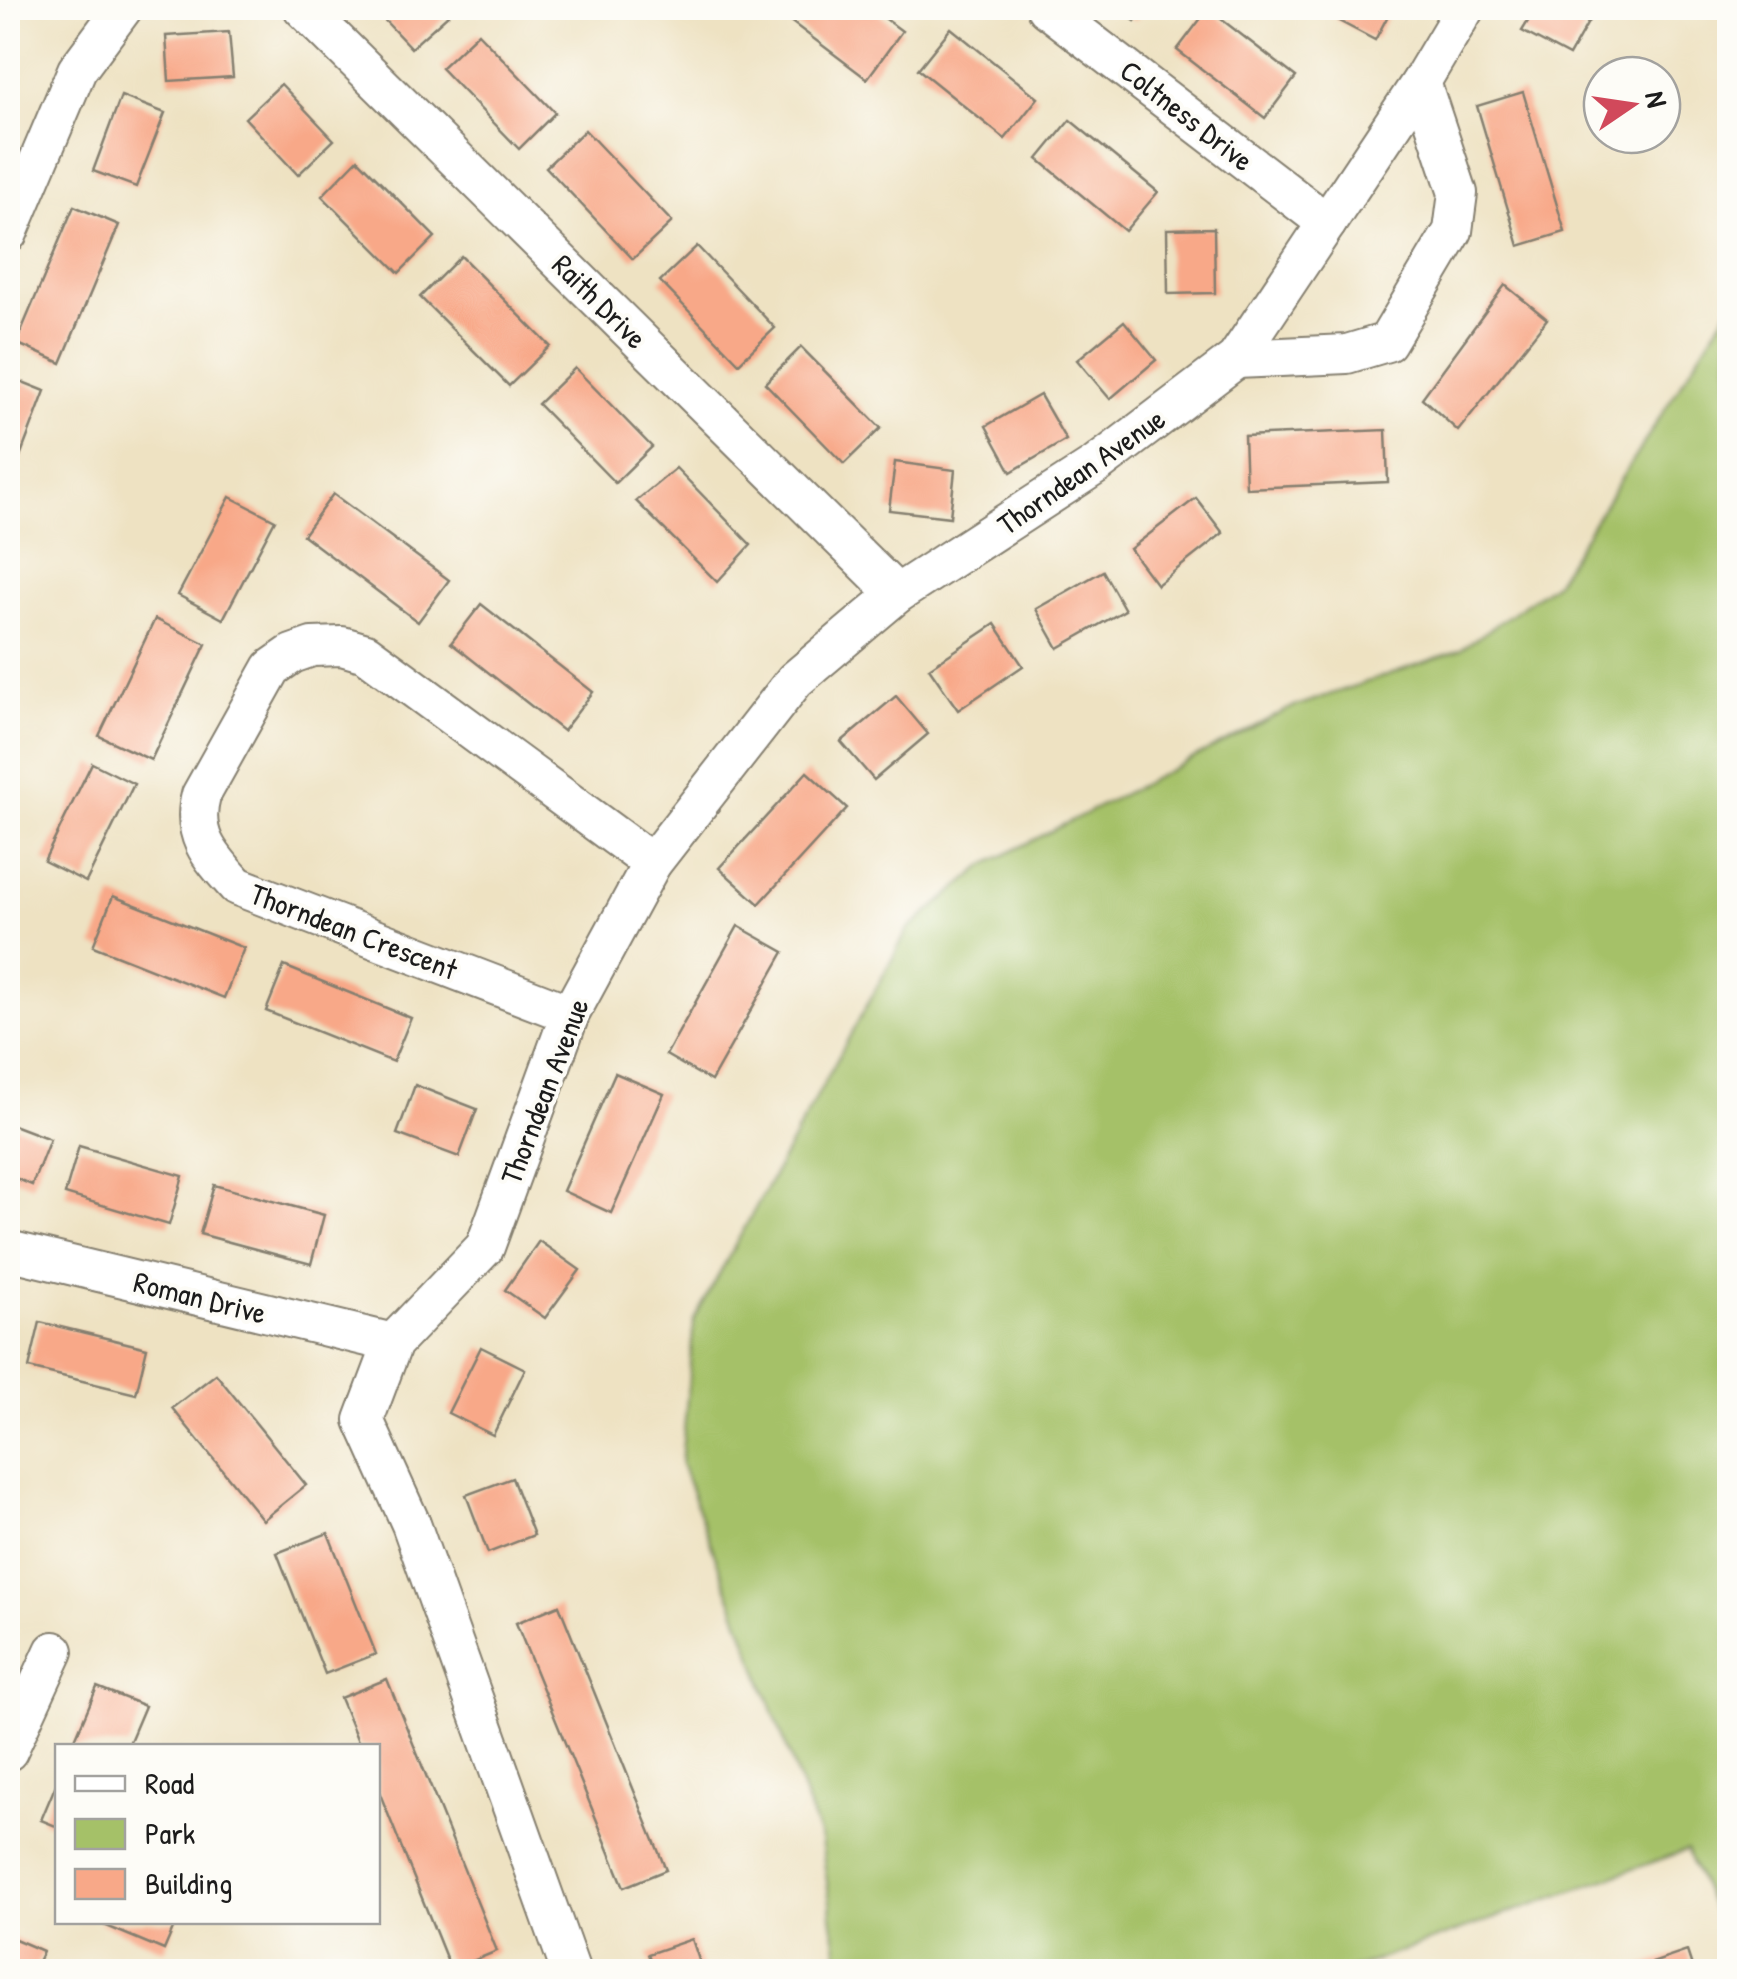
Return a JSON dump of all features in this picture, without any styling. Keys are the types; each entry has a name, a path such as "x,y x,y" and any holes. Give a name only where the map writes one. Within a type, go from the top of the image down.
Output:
{"street":[{"path":"8,233 77,70 123,8"},
{"name":"Raith Drive","path":"303,8 897,594"},
{"name":"Coltness Drive","path":"1046,8 1327,223"},
{"name":"Thorndean Avenue","path":"571,1972 412,1524 364,1420 393,1343 485,1247 570,1014 652,863 795,680 897,594 1096,465 1236,359 1465,8"},
{"path":"1236,359 1347,354 1387,342 1453,231 1458,193 1420,82"},
{"name":"Thorndean Crescent","path":"570,1014 237,886 211,857 201,838 196,814 201,795 272,668 292,654 312,647 342,646 366,653 652,863"},
{"name":"Roman Drive","path":"8,1250 393,1343"},
{"path":"8,1751 54,1651"}],"green space":[{"path":"1729,308 1729,1948 1687,1850 1346,1971 840,1971 821,1840 681,1464 694,1320 908,930 983,866 1291,708 1460,650 1555,583"}],"building":[{"path":"373,8 441,8 448,15 411,48"},
{"path":"773,8 871,8 902,31 867,79"},
{"path":"1116,8 1145,8 1135,21"},
{"path":"1341,8 1392,8 1375,40 1335,19"},
{"path":"1536,8 1596,8 1569,56 1522,31"},
{"path":"1208,9 1296,77 1265,118 1177,50"},
{"path":"951,28 1038,98 1005,139 918,69"},
{"path":"229,32 233,77 169,81 166,36"},
{"path":"478,33 555,113 519,149 441,68"},
{"path":"281,84 334,140 298,175 245,118"},
{"path":"1523,92 1565,232 1519,246 1477,106"},
{"path":"121,96 165,113 136,187 93,171"},
{"path":"1070,120 1158,192 1125,231 1038,159"},
{"path":"585,130 672,222 633,259 546,167"},
{"path":"358,159 435,237 399,273 322,196"},
{"path":"74,206 119,225 61,363 16,343"},
{"path":"1214,228 1215,293 1168,294 1167,229"},
{"path":"697,246 775,328 739,363 660,281"},
{"path":"461,256 550,346 509,386 420,297"},
{"path":"1505,285 1547,319 1458,431 1422,398"},
{"path":"1124,321 1156,360 1110,399 1077,360"},
{"path":"801,347 881,428 844,464 765,383"},
{"path":"575,368 652,447 615,483 538,404"},
{"path":"10,377 45,391 8,488 8,383"},
{"path":"1040,395 1066,440 1011,472 986,426"},
{"path":"1386,430 1388,482 1246,488 1244,436"},
{"path":"895,462 955,470 950,517 889,510"},
{"path":"676,468 751,545 717,582 636,501"},
{"path":"333,494 449,580 418,622 303,535"},
{"path":"230,497 275,520 223,619 178,595"},
{"path":"1196,498 1223,533 1157,585 1130,549"},
{"path":"1103,571 1125,610 1058,648 1036,609"},
{"path":"481,604 593,692 563,731 451,643"},
{"path":"155,619 206,644 151,760 99,736"},
{"path":"995,624 1023,666 958,710 929,668"},
{"path":"896,696 928,734 874,780 841,742"},
{"path":"92,763 134,784 86,882 44,861"},
{"path":"807,772 847,808 759,904 719,868"},
{"path":"113,896 244,948 224,998 93,946"},
{"path":"738,926 784,952 711,1081 666,1055"},
{"path":"284,966 411,1018 393,1062 266,1011"},
{"path":"615,1073 664,1094 611,1213 563,1191"},
{"path":"415,1085 477,1109 459,1157 397,1134"},
{"path":"8,1123 50,1139 32,1185 8,1175"},
{"path":"79,1146 183,1176 169,1225 65,1194"},
{"path":"214,1185 324,1215 311,1264 200,1234"},
{"path":"539,1241 580,1270 545,1318 505,1290"},
{"path":"40,1322 147,1348 136,1394 29,1368"},
{"path":"481,1347 525,1369 493,1435 448,1413"},
{"path":"216,1374 306,1485 263,1520 172,1408"},
{"path":"512,1478 534,1535 488,1553 466,1495"},
{"path":"328,1533 376,1654 325,1674 277,1553"},
{"path":"559,1605 666,1870 624,1887 516,1623"},
{"path":"387,1679 497,1951 451,1970 380,1794 380,1744 359,1744 340,1698"},
{"path":"97,1687 145,1706 129,1744 73,1744"},
{"path":"55,1787 55,1826 41,1820"},
{"path":"102,1924 175,1924 164,1950"},
{"path":"8,1936 43,1951 33,1972 8,1972"},
{"path":"692,1939 703,1972 655,1972 648,1954"},
{"path":"1687,1951 1694,1972 1629,1972 1629,1971"}]}
